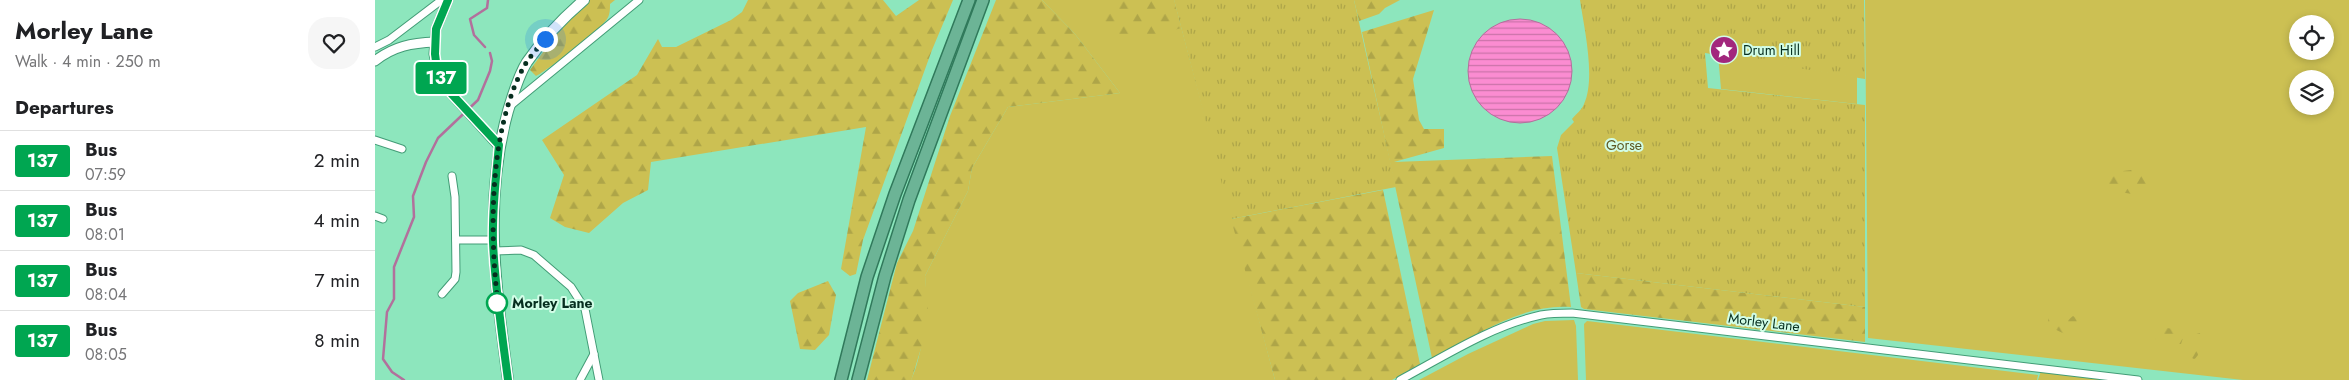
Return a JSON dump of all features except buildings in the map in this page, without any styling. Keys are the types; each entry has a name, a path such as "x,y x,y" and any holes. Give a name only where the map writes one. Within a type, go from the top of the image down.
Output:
{"highway":[{"path":"841,380 867,277 895,194 969,0"},
{"path":"858,380 885,276 909,200 983,0"}],"main road":[{"path":"508,380 496,294 493,240 494,186 499,145 517,83 527,62 555,28 584,0"}],"street":[{"path":"509,107 639,0"},
{"path":"375,47 389,40 439,2 447,1 436,29 435,54 437,69 447,89 499,145"},
{"path":"375,61 403,45 435,42"},
{"path":"375,140 402,149"},
{"path":"442,294 455,279 455,197 452,176"},
{"path":"375,216 383,219"},
{"path":"456,240 493,240"},
{"path":"494,250 521,250 534,254 571,286 585,309 599,380"},
{"name":"Morley Lane","path":"1400,380 1467,344 1520,321 1544,314 1572,313 2138,380"},
{"path":"580,380 594,354"}],"green space":[{"path":"590,0 615,0 610,4 609,16 595,32 536,76 530,70 562,26"},
{"path":"748,0 883,0 896,16 919,0 953,0 932,50 863,240 856,274 850,276 841,269 866,127 651,162 648,190 623,203 589,233 565,227 550,218 564,175 542,140 637,75 658,39 662,47 676,47 731,20 742,12"},
{"path":"996,0 1042,0 1075,34 1120,93 1008,107 972,168 968,191 925,276 928,311 925,335 911,380 867,380 897,263 913,231 950,116"},
{"path":"1042,0 1174,0 1275,380 911,380 919,357 924,329 925,276 968,191 972,168 1008,107 1120,93 1075,34"},
{"path":"1117,0 1174,0 1181,28 1152,37 1118,40 1100,30 1099,11"},
{"path":"1174,0 1354,0 1396,187 1231,219"},
{"path":"1354,0 1400,0 1385,8 1379,14 1359,21"},
{"name":"Gorse","path":"1580,0 1864,0 1865,79 1705,53 1708,88 1865,105 1865,307 1576,273 1557,148 1561,135 1574,122 1572,119 1583,106 1589,81 1588,53"},
{"path":"1865,0 2349,0 2349,380 2243,380 1868,338"},
{"path":"1434,10 1413,79 1419,120 1424,129 1444,129 1444,148 1394,162 1552,156 1571,307 1535,310 1517,316 1499,323 1432,358 1362,32"},
{"path":"1718,54 1857,77 1857,104 1721,89"},
{"path":"2139,169 2148,172 2154,182 2150,192 2138,195 2102,189 2100,179 2115,172"},
{"path":"1383,190 1420,364 1392,380 1275,380 1231,219"},
{"path":"1576,273 1865,307 1865,342 1584,309 1581,307"},
{"path":"828,281 836,295 829,335 815,350 800,349 790,301 798,293"},
{"path":"2064,316 2068,320 2073,316 2086,323 2081,329 2069,336 2048,326 2048,317"},
{"path":"1574,320 1576,326 1578,380 1419,380 1468,354 1533,324 1545,321"},
{"path":"1587,321 2038,375 2037,380 1586,380 1584,324"},
{"path":"2157,323 2166,328 2176,329 2183,338 2181,344 2172,344 2152,338 2148,332"},
{"path":"2200,333 2204,348 2198,351 2198,355 2194,360 2186,351 2188,348 2187,341 2189,336"},
{"path":"2041,371 2119,380 2038,380"}],"shaded area":[{"path":"1520,19 1540,23 1557,34 1568,51 1572,71 1568,91 1557,108 1540,119 1520,123 1500,119 1483,108 1472,91 1468,71 1472,51 1483,34 1500,23"}],"waterway":[{"path":"485,47 474,35 470,19 487,8 488,0"},
{"path":"404,380 392,372 383,359 387,312 394,299 394,267 414,217 413,196 426,162 438,138 478,100 490,71 492,61 490,53"}],"bus line":[{"name":"137","path":"448,0 436,29 435,54 437,69 447,89 499,145 494,186 493,240 496,294 508,380"}],"place":[{"name":"Drum Hill","path":"1724,50"},
{"name":"Morley Lane","path":"497,303"}],"route":[{"path":"497,303 499,311 496,294 493,240 494,186 499,145 517,83 527,62 545,39"}]}
